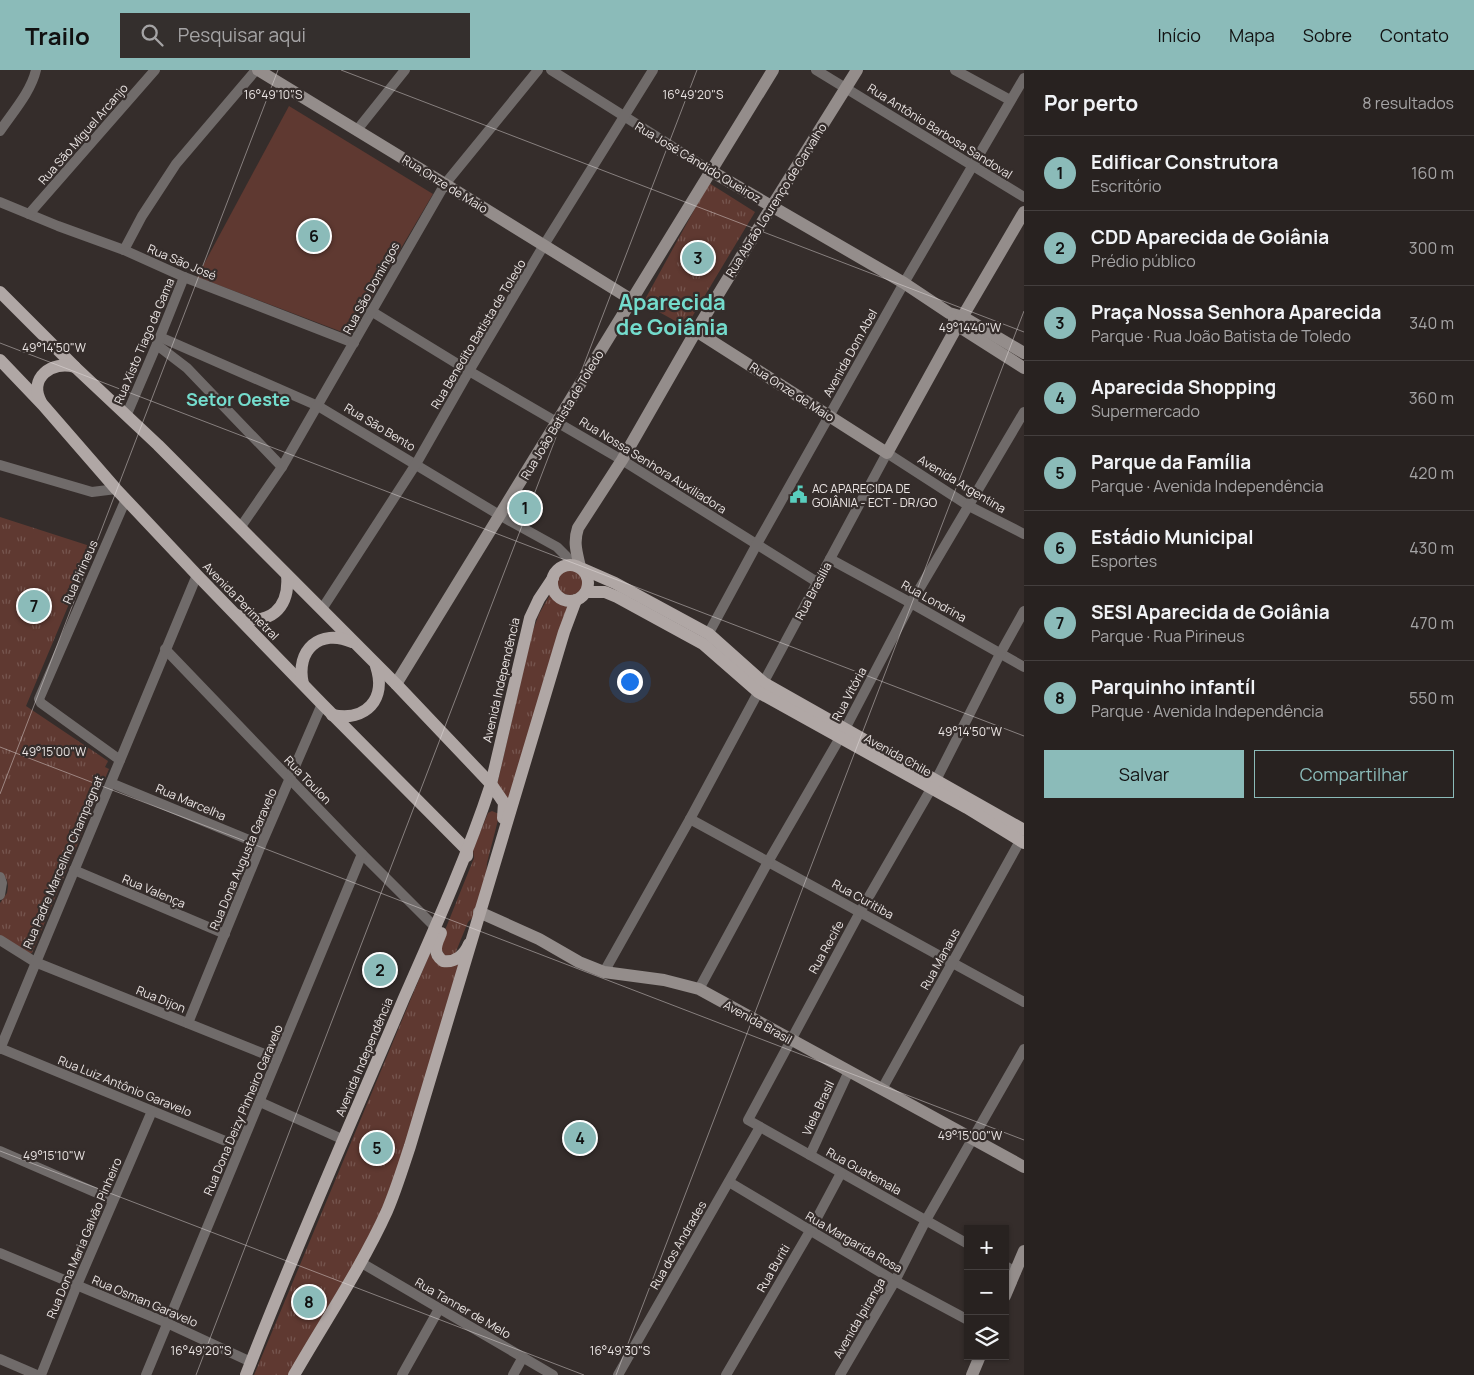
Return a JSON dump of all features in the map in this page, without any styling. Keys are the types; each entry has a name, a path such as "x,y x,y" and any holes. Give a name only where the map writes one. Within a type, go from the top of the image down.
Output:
{"main road":[{"path":"0,292 127,414 322,609 491,784 504,803 502,819 491,859 490,878"},
{"name":"Avenida Perimetral","path":"1,362 43,405 106,478 197,575 332,715 467,850"},
{"path":"43,405 37,389 44,373 50,368 59,365 75,366"},
{"path":"294,1375 381,1224 413,1137 469,944 564,632 581,596 588,588 588,578 578,567 560,568 552,578 553,590 556,595 567,601 581,596"},
{"name":"Rua São Bento","path":"578,567 615,584 706,639 761,688"},
{"path":"237,615 249,620 262,619 275,613 284,602 288,589 287,575"},
{"name":"Avenida Independência","path":"247,1371 467,850 491,784 530,618 552,578"},
{"name":"Rua São Bento","path":"581,596 605,592 706,639"},
{"path":"303,684 301,675 303,657 308,648 316,642 332,637 342,638 354,643"},
{"path":"332,715 344,717 356,715 367,710 375,700 379,689 380,677 376,665"},
{"name":"Avenida Chile","path":"761,688 1023,838"},
{"path":"483,808 491,807 498,809 501,812 502,819"},
{"path":"467,850 466,869 436,946 436,952 441,960 446,962 452,961 464,952 469,944"}],"street":[{"path":"0,131 29,87 36,70"},
{"name":"Rua São Miguel Arcanjo","path":"29,214 155,70"},
{"path":"124,250 142,216 176,164 257,70"},
{"name":"Rua Onze de Maio","path":"257,70 274,74 357,130 632,300"},
{"path":"357,130 405,70"},
{"name":"Rua São Domingos","path":"240,528 282,467 445,184 538,70"},
{"name":"Rua José Cândido Queiroz","path":"551,70 711,171 904,282 960,321"},
{"name":"Rua Benedito Batista de Toledo","path":"322,609 416,464 544,245 653,70"},
{"name":"Rua João Batista de Toledo","path":"396,684 501,516 773,70"},
{"name":"Rua Antônio Barbosa Sandoval","path":"816,70 1024,197"},
{"name":"Rua Abrão Lourenço de Carvalho","path":"578,567 575,538 578,528 622,460 696,331 772,206 858,70"},
{"path":"955,70 1010,100"},
{"name":"Avenida Dom Abel","path":"706,639 904,282 1024,78"},
{"name":"Rua São José","path":"0,202 124,250 184,278 354,343"},
{"name":"Rua Brasília","path":"604,972 690,819 887,453 960,321 1024,212"},
{"name":"Rua Xisto Tiago da Gama","path":"127,414 184,278"},
{"name":"Rua Nossa Senhora Auxiliadora","path":"371,311 469,371 558,421 817,582"},
{"path":"960,321 1024,353"},
{"path":"960,321 1024,368"},
{"name":"Rua Onze de Maio","path":"696,331 887,453"},
{"path":"158,341 187,368 282,467"},
{"name":"Rua São Bento","path":"158,341 196,354 318,406 501,516 557,547 578,567"},
{"path":"187,368 196,354"},
{"name":"Rua Vitória","path":"698,989 842,733 911,603 1024,412"},
{"name":"Avenida Argentina","path":"887,453 969,506 1024,534"},
{"path":"0,465 81,490 99,492 116,489"},
{"path":"99,492 106,478"},
{"name":"Rua Pirineus","path":"120,760 41,703 39,699 126,499"},
{"name":"Rua Londrina","path":"830,559 1024,667"},
{"name":"Rua Padre Marcelino Champagnat","path":"0,1048 197,575"},
{"name":"Rua Recife","path":"748,1120 860,912 933,785 1024,611"},
{"name":"Rua Toulon","path":"165,649 362,854 435,927"},
{"name":"Rua Dona Augusta Garavelo","path":"188,1023 261,845 322,704"},
{"name":"Rua Marcelha","path":"111,783 261,845"},
{"name":"Rua Curitiba","path":"690,819 1024,1002"},
{"name":"Rua Manaus","path":"882,1089 1023,838"},
{"name":"Rua Dona Deizy Pinheiro Garavelo","path":"146,1375 362,854"},
{"name":"Rua Valença","path":"74,870 225,934"},
{"path":"0,877 2,883 0,895"},
{"name":"Avenida Brasil","path":"479,912 539,939 579,962 604,972 664,980 698,989 1024,1168"},
{"name":"Rua Dijon","path":"0,940 35,962 277,1059"},
{"name":"Rua Luiz Antônio Garavelo","path":"0,1048 240,1147"},
{"name":"Avenida Ipiranga","path":"840,1375 1024,1049"},
{"name":"Viela Brasil","path":"810,1155 849,1072"},
{"path":"260,1102 344,1140"},
{"name":"Rua Dona Maria Galvão Pinheiro","path":"40,1375 152,1111"},
{"name":"Rua Guatemala","path":"748,1120 964,1242"},
{"name":"Rua dos Andrades","path":"618,1375 760,1127"},
{"path":"0,1151 113,1200"},
{"name":"Rua Buriti","path":"726,1375 810,1231 841,1173"},
{"name":"Rua Margarida Rosa","path":"729,1182 810,1231 964,1318"},
{"path":"1010,1269 1024,1251"},
{"name":"Rua Osman Garavelo","path":"0,1253 167,1323 247,1371"},
{"name":"Rua Tanner de Melo","path":"360,1262 553,1375"},
{"path":"402,1375 440,1309"},
{"path":"513,1375 523,1357"},
{"path":"0,1359 37,1375"},
{"path":"972,1375 978,1360"}],"green space":[{"path":"289,106 433,194 350,335 197,277"},
{"path":"709,183 755,212 686,327 643,303"},
{"path":"0,517 93,547 26,706 108,761 105,767 109,769 32,953 29,954 0,936 0,903 7,893 8,886 7,880 0,872"},
{"path":"570,569 579,573 583,582 579,591 570,595 561,591 557,582 561,573"},
{"path":"551,593 558,603 572,608 508,805 497,785 532,633 539,614"},
{"path":"492,811 499,814 487,863 486,878 475,915 468,922 455,954 445,956 439,945 474,858 473,850 488,813"},
{"path":"430,953 432,958 438,963 445,965 459,964 399,1166 375,1228 290,1375 254,1375"}],"place":[{"name":"Estádio Municipal","path":"314,236"},
{"name":"Praça Nossa Senhora Aparecida","path":"698,258"},
{"name":"AC APARECIDA DE GOIÂNIA - ECT - DR/GO","path":"798,495"},
{"name":"Edificar Construtora","path":"525,508"},
{"name":"SESI Aparecida de Goiânia","path":"34,606"},
{"name":"CDD Aparecida de Goiânia","path":"380,970"},
{"name":"Aparecida Shopping","path":"580,1138"},
{"name":"Parque da Família","path":"377,1148"},
{"name":"Parquinho infantíl","path":"309,1302"}],"district":[{"name":"Aparecida de Goiânia","path":"672,314"},
{"name":"Setor Oeste","path":"238,399"}]}
